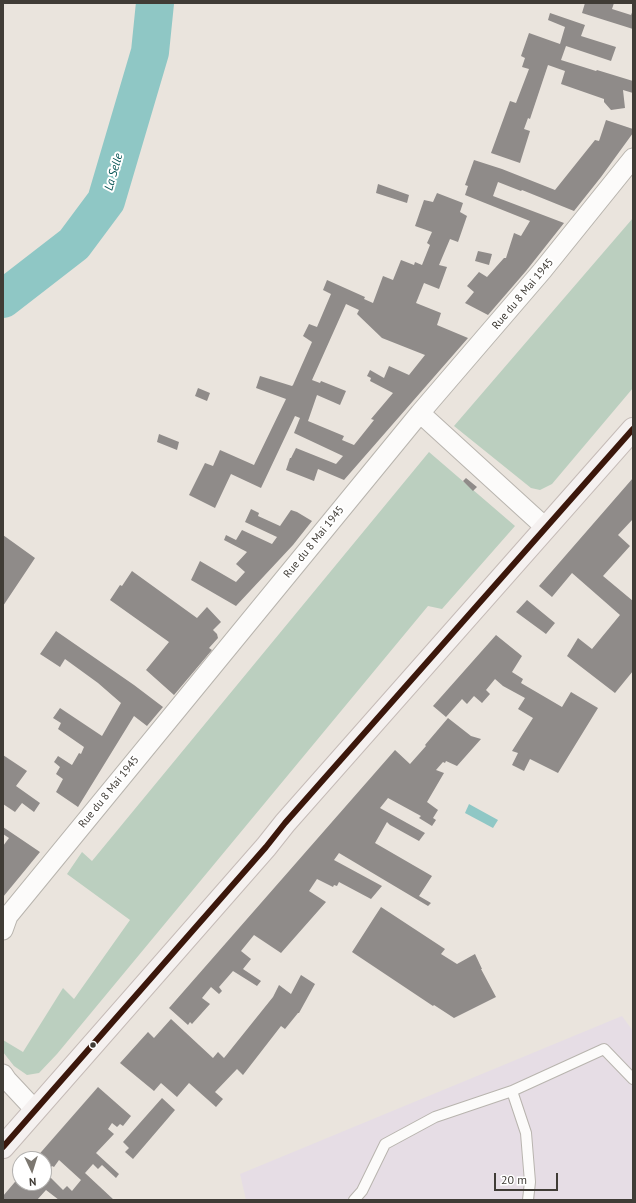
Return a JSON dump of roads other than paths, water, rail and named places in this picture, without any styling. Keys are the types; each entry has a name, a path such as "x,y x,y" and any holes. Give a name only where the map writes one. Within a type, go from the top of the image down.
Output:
{"main road":[{"path":"3,1147 290,818 633,429"}],"street":[{"name":"Rue du 8 Mai 1945","path":"3,930 8,916 420,413 542,271 633,158"},
{"path":"420,413 546,528"},
{"path":"3,1074 36,1110"}],"lane":[{"path":"354,1200 362,1191 385,1144 435,1117 512,1091 604,1049 633,1079"},
{"path":"512,1091 526,1133 530,1182 528,1200"}],"water":[{"path":"469,804 498,820 493,828 465,813"}],"waterway":[{"name":"La Selle","path":"3,299 74,244 106,201 150,52 155,3"}]}
